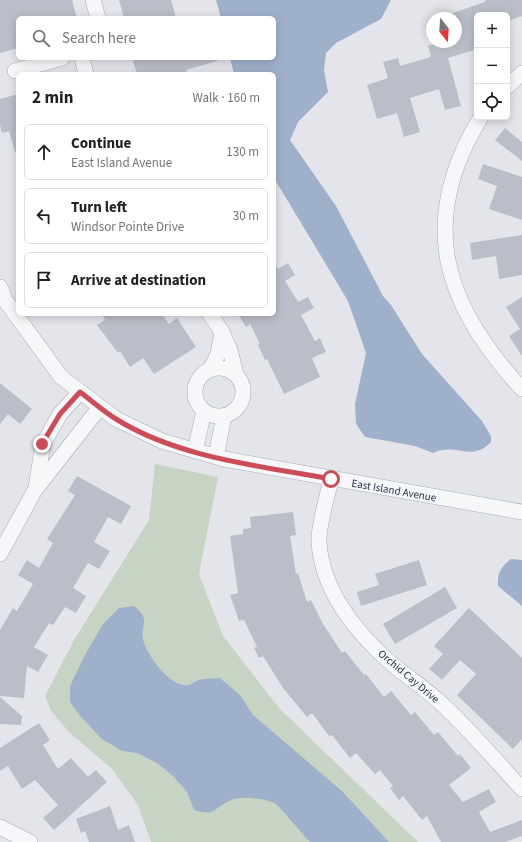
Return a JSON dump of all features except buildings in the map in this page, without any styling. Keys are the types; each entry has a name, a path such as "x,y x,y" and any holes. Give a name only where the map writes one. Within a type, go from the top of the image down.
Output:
{"street":[{"path":"93,0 97,16"},
{"path":"15,70 54,60"},
{"path":"82,60 86,72"},
{"path":"510,84 522,73"},
{"path":"479,120 465,145 451,181 446,211 447,253 451,276 459,299 472,324 498,363 522,389"},
{"name":"East Island Avenue","path":"0,287 5,300 16,315"},
{"name":"East Island Avenue","path":"17,316 61,377 116,419 162,441 216,457 331,479 522,512"},
{"path":"211,316 222,332 230,350 236,374 242,384 243,398 233,412 224,416 216,416 204,411 198,405 195,397 195,386 203,372 211,368 219,367 229,369 236,374"},
{"path":"211,368 218,354 222,332"},
{"path":"35,490 42,444 60,414 80,392"},
{"path":"0,554 35,490 100,407"},
{"path":"195,451 204,411"},
{"path":"216,457 224,416"},
{"name":"Orchid Cay Drive","path":"331,479 318,540 323,568 336,599 370,643 391,663 443,704 522,789"},
{"path":"0,827 30,842"}],"green space":[{"path":"155,464 218,477 199,574 223,636 280,709 418,842 151,842 138,805 112,769 69,732 51,711 45,696 74,640 149,520"}],"water":[{"path":"216,0 391,0 381,19 336,43 326,53 324,70 328,92 298,122 290,140 336,206 383,296 391,305 422,354 482,421 491,436 491,442 484,448 470,452 442,450 433,453 415,446 365,437 356,424 355,404 366,353 348,301 276,181 276,72 234,72 230,60 276,60 276,16 220,16"},
{"path":"511,559 522,560 522,606 498,586 500,571"},
{"path":"134,606 143,615 144,622 142,634 145,645 154,661 167,676 181,684 188,685 201,679 220,678 240,695 253,715 342,791 389,842 310,842 277,805 269,801 258,799 246,798 231,800 214,811 206,813 194,810 187,792 173,776 157,763 137,753 122,751 102,739 80,716 70,702 70,686 85,655 103,624 119,608"}],"route":[{"path":"42,444 60,414 80,392 116,419 162,441 224,459 331,479"}]}
